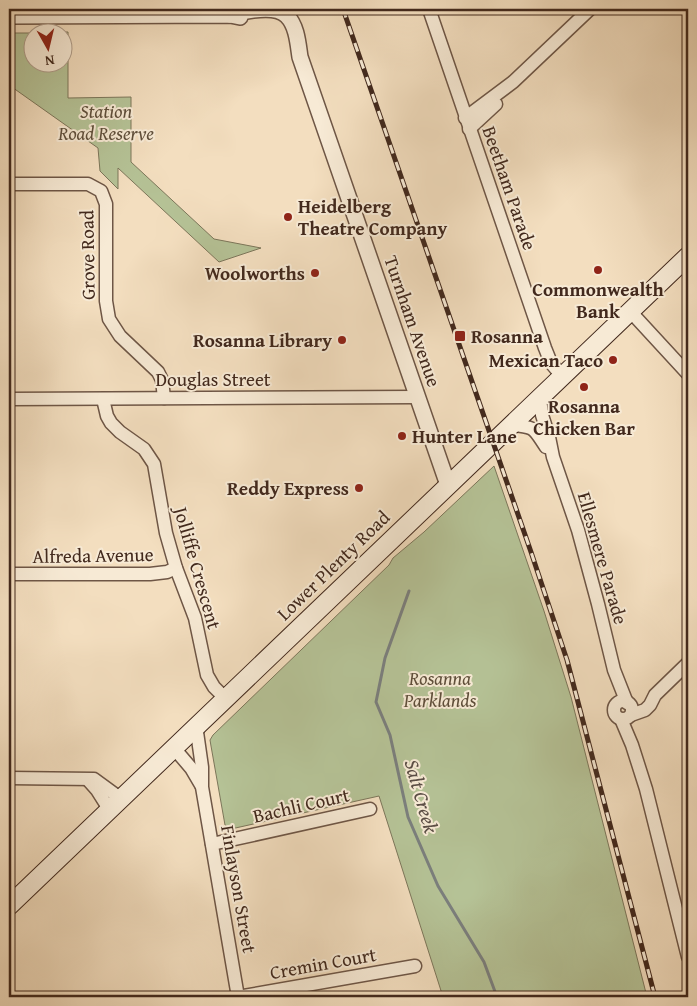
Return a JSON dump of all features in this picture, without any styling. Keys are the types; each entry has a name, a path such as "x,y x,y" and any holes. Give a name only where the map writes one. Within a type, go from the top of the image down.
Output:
{"main road":[{"name":"Lower Plenty Road","path":"9,906 224,698 688,256"}],"street":[{"name":"Beetham Parade","path":"429,9 545,348 551,363 562,376"},
{"path":"467,123 590,9"},
{"path":"9,16 230,15 248,19 277,14"},
{"name":"Turnham Avenue","path":"277,14 300,57 448,485"},
{"name":"Grove Road","path":"9,184 88,184 102,191 106,204 106,301 109,319 120,336 152,367 160,398"},
{"path":"630,311 688,374"},
{"name":"Douglas Street","path":"9,399 418,397"},
{"name":"Ellesmere Parade","path":"540,398 542,415 553,457 587,560 614,670 626,710 632,744 646,790 688,957"},
{"name":"Jolliffe Crescent","path":"109,399 108,420 144,449 154,464 162,517 176,568 195,618 207,675 214,687 224,698"},
{"name":"Ellesmere Parade","path":"512,424 536,430 553,457"},
{"name":"Alfreda Avenue","path":"9,574 150,574 167,572 176,568"},
{"path":"626,710 655,695 688,663"},
{"name":"Finlayson Street","path":"196,725 202,767 202,787 238,997"},
{"name":"Finlayson Street","path":"174,747 191,768 202,787"},
{"path":"9,778 94,779 99,782 115,803"},
{"name":"Bachli Court","path":"212,844 370,809"},
{"name":"Cremin Court","path":"238,997 415,966"}],"green space":[{"name":"Station Road Reserve","path":"9,33 22,33 22,72 68,72 68,98 131,97 131,162 214,239 261,248 219,262 118,168 118,189 100,171 98,148 9,85"},
{"name":"Rosanna Parklands","path":"494,466 544,611 571,697 647,997 443,997 379,796 231,829 225,825 210,740 213,735 389,565 393,558 424,532"}],"waterway":[{"name":"Salt Creek","path":"409,591 385,658 376,702 390,735 408,817 438,886 484,962 497,997"}],"railway":[{"path":"343,9 567,660 655,997"}],"place":[{"name":"Heidelberg Theatre Company","path":"288,217"},
{"name":"Commonwealth Bank","path":"598,270"},
{"name":"Woolworths","path":"315,273"},
{"name":"Rosanna","path":"460,336"},
{"name":"Rosanna Library","path":"342,340"},
{"name":"Mexican Taco","path":"613,360"},
{"name":"Rosanna Chicken Bar","path":"584,387"},
{"name":"Hunter Lane","path":"402,436"},
{"name":"Reddy Express","path":"359,488"}]}
